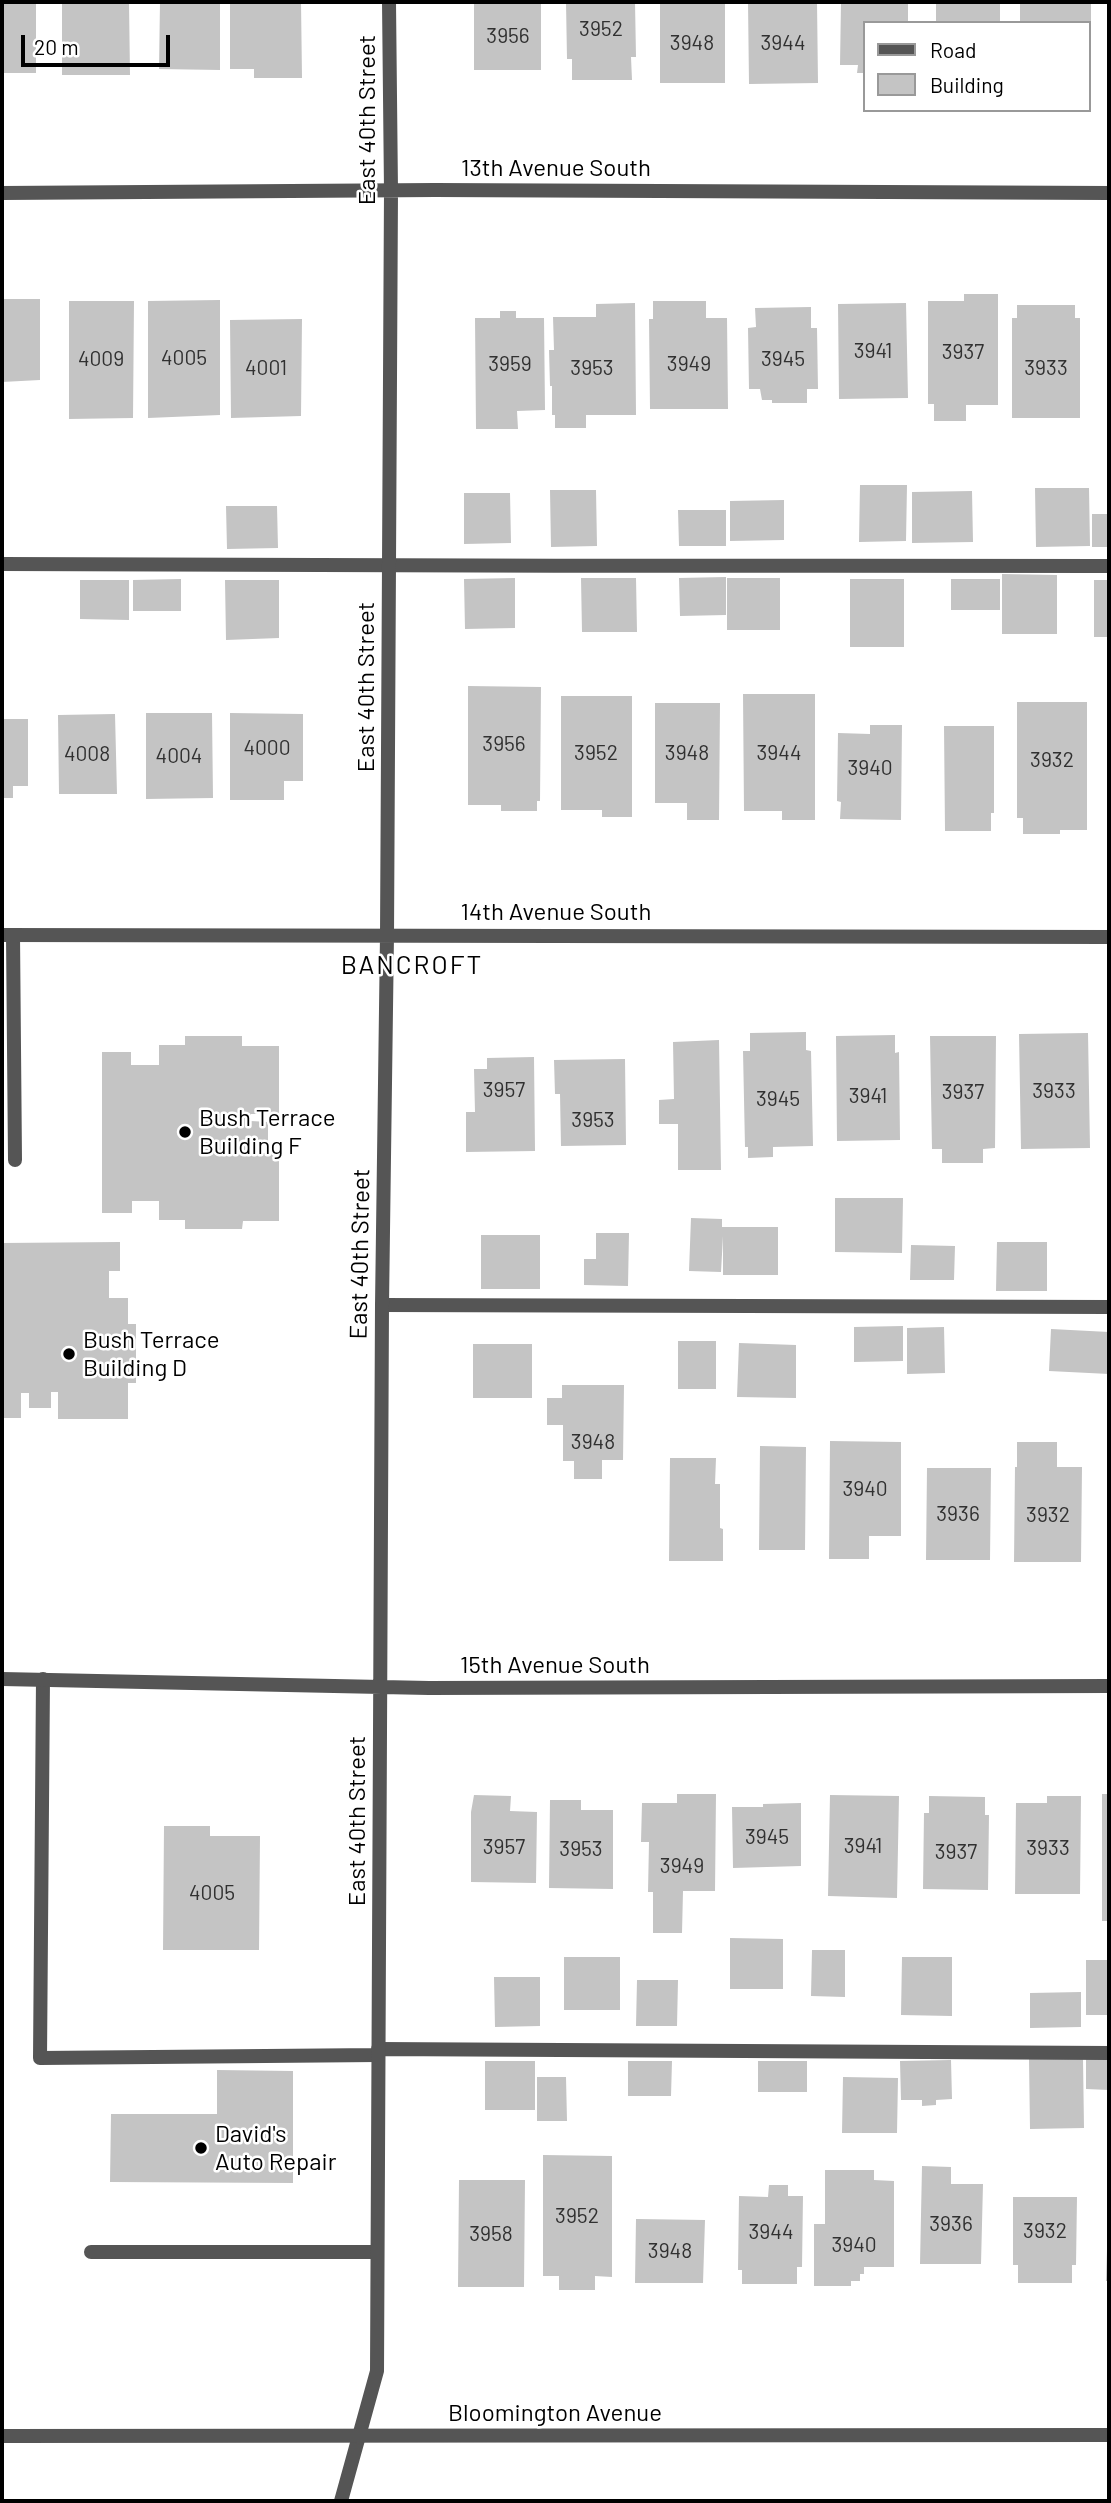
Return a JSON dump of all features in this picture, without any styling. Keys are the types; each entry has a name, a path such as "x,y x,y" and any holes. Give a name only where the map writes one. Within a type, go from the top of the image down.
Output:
{"street":[{"name":"East 40th Street","path":"341,2501 377,2371 391,191 389,2"},
{"name":"13th Avenue South","path":"2,193 1109,193"},
{"path":"2,564 1109,566"},
{"path":"7,935 15,1160"},
{"name":"14th Avenue South","path":"7,935 1109,937"},
{"path":"382,1305 1109,1307"},
{"name":"15th Avenue South","path":"2,1679 381,1687 1109,1686"},
{"path":"43,1679 40,2058 378,2052 1109,2053"},
{"path":"91,2252 377,2252"},
{"name":"Bloomington Avenue","path":"2,2435 1109,2435"}],"building":[{"path":"2,2 36,2 36,73 2,73"},
{"path":"62,2 129,2 130,75 62,75"},
{"path":"160,2 220,2 220,70 159,69"},
{"path":"230,2 301,2 302,78 254,78 254,69 230,69"},
{"path":"474,2 541,2 541,70 474,70"},
{"path":"566,2 635,2 636,57 631,57 632,80 572,80 572,59 567,59"},
{"path":"660,2 725,2 725,83 660,83"},
{"path":"748,2 817,2 818,83 749,84"},
{"path":"841,2 908,2 908,21 862,21 862,73 857,73 858,65 840,65"},
{"path":"936,2 1000,2 1000,21 936,21"},
{"path":"1020,2 1091,2 1091,23 1020,21"},
{"path":"964,294 998,294 998,405 966,405 966,421 934,421 934,404 928,404 928,301 964,301"},
{"path":"2,299 40,299 40,380 2,382"},
{"path":"220,300 220,415 148,418 148,301"},
{"path":"69,301 134,301 133,418 69,419"},
{"path":"653,301 706,301 706,318 727,318 728,409 650,409 649,319 653,319"},
{"path":"635,303 636,415 586,415 586,428 555,428 549,350 554,350 553,317 596,317 596,304"},
{"path":"906,303 908,398 839,399 838,304"},
{"path":"1017,305 1075,305 1075,318 1080,318 1080,418 1012,418 1012,318 1017,318"},
{"path":"811,307 811,328 817,328 818,389 807,389 807,403 772,403 772,400 762,400 760,389 749,389 748,328 756,327 755,308"},
{"path":"500,311 516,311 516,318 544,318 545,410 517,411 518,429 476,429 475,318 500,318"},
{"path":"302,319 301,416 231,418 230,320"},
{"path":"860,485 907,485 906,541 859,542"},
{"path":"1035,488 1089,488 1090,546 1036,547"},
{"path":"550,490 596,490 597,546 551,547"},
{"path":"972,491 973,542 912,543 912,492"},
{"path":"464,493 510,493 511,543 464,544"},
{"path":"784,500 784,540 730,541 730,501"},
{"path":"226,506 277,506 278,548 227,549"},
{"path":"678,510 726,510 726,546 679,546"},
{"path":"1092,514 1109,514 1109,547 1092,547"},
{"path":"1002,574 1057,575 1057,634 1002,634"},
{"path":"726,577 726,615 680,616 679,578"},
{"path":"515,578 515,628 465,629 464,579"},
{"path":"581,578 636,578 637,632 582,632"},
{"path":"727,578 780,578 780,630 727,630"},
{"path":"181,579 181,611 133,611 133,580"},
{"path":"850,579 904,579 904,647 850,647"},
{"path":"951,579 1000,579 1000,610 951,610"},
{"path":"80,580 129,580 129,620 80,619"},
{"path":"225,580 279,580 279,638 226,640"},
{"path":"1094,580 1109,580 1109,637 1094,637"},
{"path":"468,686 541,687 540,801 537,801 537,811 501,811 501,805 468,805"},
{"path":"743,694 815,694 815,820 782,820 782,811 744,811"},
{"path":"561,696 632,696 632,817 602,817 602,810 561,810"},
{"path":"1017,702 1087,702 1087,830 1060,830 1060,834 1023,834 1023,818 1017,818"},
{"path":"655,703 720,703 719,820 687,820 687,803 655,803"},
{"path":"146,713 212,713 213,798 146,799"},
{"path":"230,713 303,714 303,781 284,781 284,800 230,800"},
{"path":"115,714 117,794 59,794 58,715"},
{"path":"2,719 28,719 28,786 13,786 13,798 2,798"},
{"path":"870,725 902,725 901,820 840,819 841,802 837,801 838,733 870,734"},
{"path":"944,726 994,726 994,813 991,813 991,831 945,831"},
{"path":"806,1032 806,1050 811,1051 813,1146 773,1147 773,1157 748,1158 748,1147 745,1147 743,1051 750,1051 750,1033"},
{"path":"1088,1033 1090,1148 1021,1149 1019,1034"},
{"path":"895,1035 895,1053 899,1052 900,1140 837,1141 836,1036"},
{"name":"Bush Terrace Building F","path":"185,1036 242,1036 242,1046 279,1046 279,1114 251,1114 251,1121 268,1122 268,1143 251,1143 251,1153 279,1153 279,1221 243,1221 242,1229 185,1229 185,1220 159,1220 159,1201 132,1201 132,1213 102,1213 102,1052 131,1052 131,1065 159,1065 159,1045 185,1045"},
{"path":"930,1036 996,1036 995,1148 983,1149 983,1163 942,1163 942,1149 932,1149"},
{"path":"719,1040 721,1170 678,1170 678,1124 659,1124 659,1100 674,1099 673,1042"},
{"path":"534,1057 535,1151 466,1152 466,1112 475,1112 474,1069 487,1069 487,1058"},
{"path":"625,1059 626,1145 561,1146 560,1094 555,1094 554,1060"},
{"path":"835,1198 903,1198 902,1253 835,1252"},
{"path":"691,1218 722,1219 722,1227 778,1227 778,1275 723,1275 723,1236 721,1272 689,1271"},
{"path":"596,1233 629,1233 628,1286 584,1285 584,1259 596,1259"},
{"path":"481,1235 540,1235 540,1289 481,1289"},
{"name":"Bush Terrace Building D","path":"120,1242 120,1271 109,1271 109,1298 128,1298 128,1324 136,1324 136,1383 128,1383 128,1419 58,1419 58,1392 51,1392 51,1408 29,1408 29,1393 21,1393 21,1418 2,1418 2,1243"},
{"path":"997,1242 1047,1242 1047,1291 996,1291"},
{"path":"911,1245 955,1246 954,1280 910,1280"},
{"path":"903,1326 903,1361 854,1362 854,1327"},
{"path":"944,1327 945,1373 907,1374 907,1328"},
{"path":"1051,1329 1109,1332 1109,1374 1049,1371"},
{"path":"678,1341 716,1341 716,1389 678,1389"},
{"path":"739,1343 796,1345 796,1398 737,1397"},
{"path":"473,1344 532,1344 532,1398 473,1398"},
{"path":"562,1385 624,1385 623,1460 602,1460 602,1479 574,1479 574,1461 563,1461 563,1425 547,1425 547,1398 562,1398"},
{"path":"830,1441 901,1442 901,1536 869,1536 869,1559 829,1559"},
{"path":"1017,1442 1057,1442 1057,1467 1082,1467 1081,1562 1014,1562"},
{"path":"760,1446 806,1447 805,1550 759,1550"},
{"path":"670,1458 716,1458 715,1484 720,1484 723,1561 669,1561"},
{"path":"927,1468 991,1468 990,1560 926,1560"},
{"path":"677,1794 716,1794 715,1891 683,1891 682,1933 653,1933 653,1892 648,1892 649,1842 641,1842 642,1803 677,1803"},
{"path":"1102,1794 1109,1794 1109,1921 1102,1921"},
{"path":"474,1795 511,1796 510,1811 537,1812 536,1883 471,1882 471,1812"},
{"path":"830,1795 899,1796 897,1898 828,1896"},
{"path":"929,1796 985,1797 985,1815 989,1815 988,1890 923,1889 924,1813 929,1813"},
{"path":"1047,1796 1081,1796 1080,1894 1015,1894 1016,1803 1047,1803"},
{"path":"550,1800 581,1800 581,1810 613,1810 613,1889 549,1888"},
{"path":"801,1803 801,1866 733,1868 732,1807"},
{"path":"164,1826 210,1826 210,1836 260,1836 259,1950 163,1950"},
{"path":"730,1938 783,1939 783,1989 730,1989"},
{"path":"812,1950 845,1950 845,1997 811,1996"},
{"path":"564,1957 620,1957 620,2010 564,2010"},
{"path":"902,1957 952,1957 952,2016 901,2015"},
{"path":"1086,1960 1109,1960 1109,2015 1086,2015"},
{"path":"494,1977 540,1977 540,2026 495,2027"},
{"path":"637,1980 678,1980 677,2026 636,2026"},
{"path":"1081,1992 1081,2027 1030,2028 1030,1993"},
{"path":"1086,2058 1109,2058 1109,2090 1086,2089"},
{"path":"1029,2059 1083,2059 1084,2128 1030,2129"},
{"path":"951,2060 952,2099 936,2100 936,2105 922,2106 922,2100 901,2100 900,2061"},
{"path":"485,2061 535,2061 535,2110 485,2110"},
{"path":"628,2061 672,2061 671,2096 628,2096"},
{"path":"758,2061 807,2061 807,2092 758,2092"},
{"name":"David's Auto Repair","path":"217,2070 293,2071 293,2183 110,2182 111,2114 217,2114"},
{"path":"537,2077 566,2077 567,2121 537,2121"},
{"path":"843,2077 898,2078 897,2133 842,2133"},
{"path":"543,2155 612,2156 612,2277 595,2276 595,2290 559,2290 559,2276 543,2276"},
{"path":"922,2166 951,2167 951,2184 983,2184 981,2264 920,2264"},
{"path":"825,2170 874,2170 874,2180 894,2181 894,2267 864,2267 860,2281 851,2281 851,2286 814,2286 814,2224 825,2224"},
{"path":"459,2180 525,2180 524,2287 458,2287"},
{"path":"769,2185 788,2185 788,2196 803,2196 802,2267 797,2267 797,2284 742,2284 742,2270 738,2270 739,2196 768,2197"},
{"path":"1013,2197 1077,2197 1076,2265 1072,2265 1072,2283 1018,2283 1018,2265 1013,2265"},
{"path":"636,2219 705,2220 703,2283 635,2283"},
{"path":"1109,2249 1109,2281 1106,2281"}],"place":[{"name":"Bush Terrace Building F","path":"185,1132"},
{"name":"Bush Terrace Building D","path":"69,1354"},
{"name":"David's Auto Repair","path":"201,2148"}],"district":[{"name":"BANCROFT","path":"412,965"}]}
